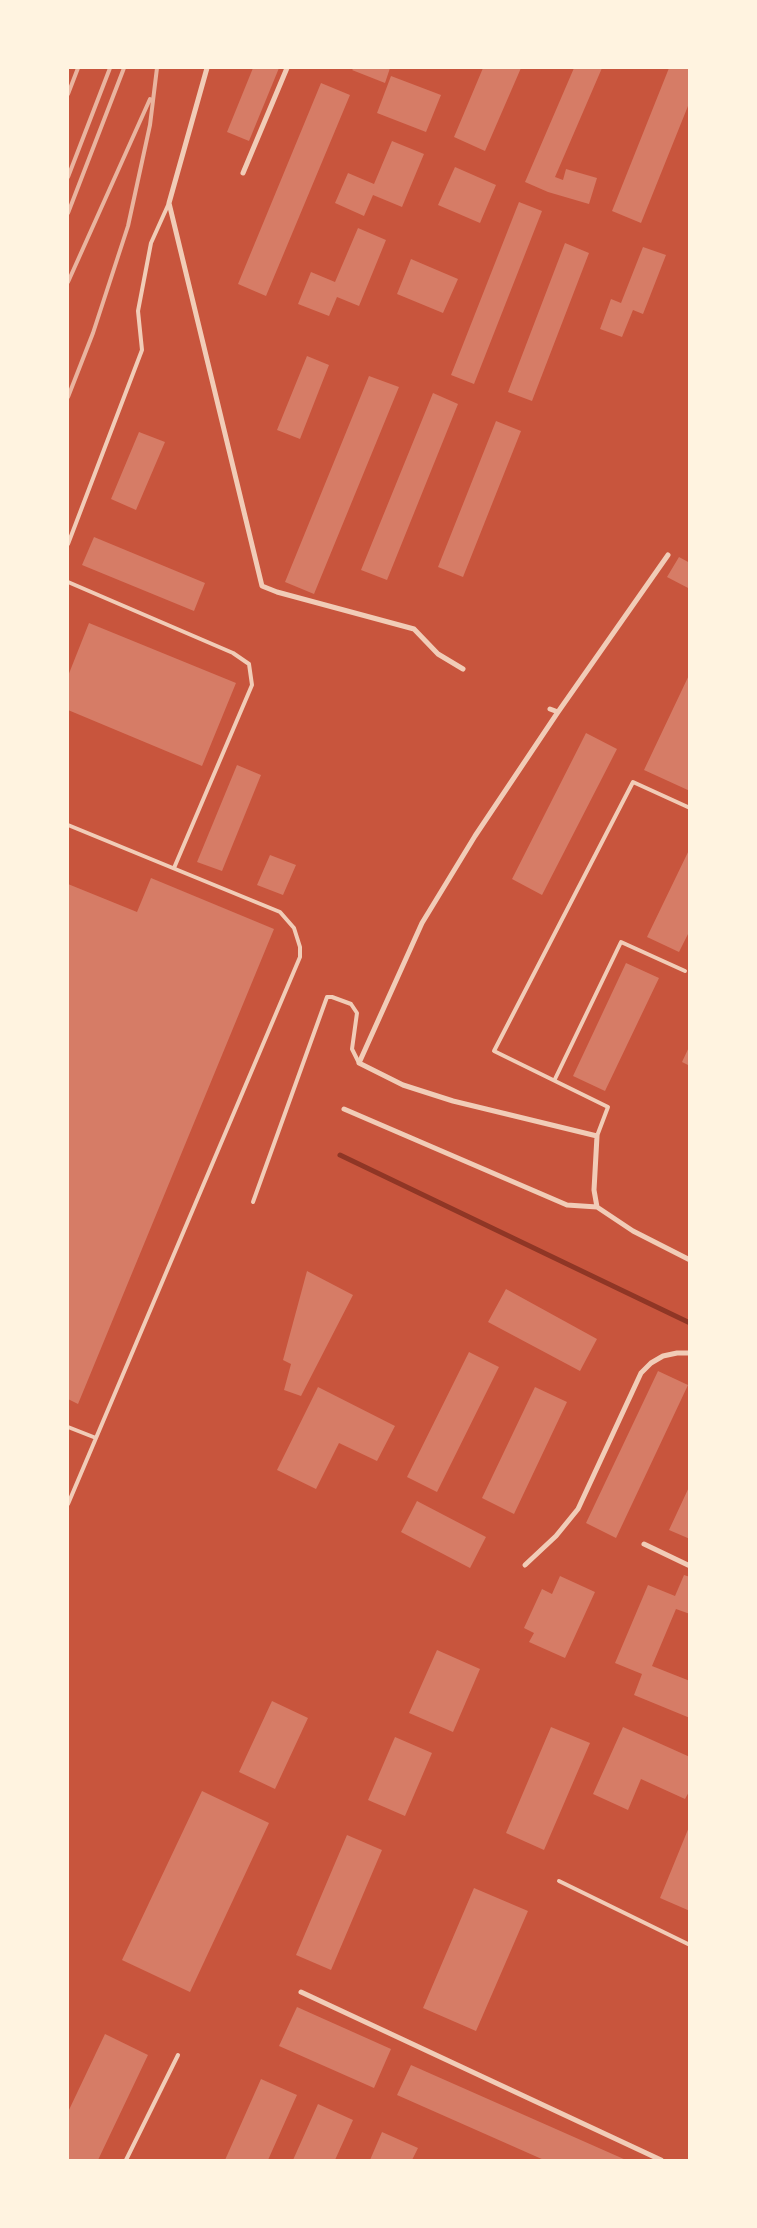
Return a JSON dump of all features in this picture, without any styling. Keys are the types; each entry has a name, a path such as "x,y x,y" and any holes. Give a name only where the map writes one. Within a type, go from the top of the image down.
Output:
{"street":[{"path":"207,68 168,202 262,586 277,592 414,629 438,654 463,669"},
{"path":"243,173 287,68"},
{"path":"597,1207 594,1190 597,1136 453,1101 403,1085 359,1063 422,923 474,836 668,555"},
{"path":"550,709 558,712"},
{"path":"344,1109 567,1205 597,1207 633,1231 690,1260"},
{"path":"525,1566 556,1536 578,1509 641,1373 651,1363 663,1356 676,1352 690,1353"},
{"path":"644,1544 690,1566"},
{"path":"301,1992 661,2160"}],"lane":[{"path":"68,544 142,350 138,311 151,243 168,202"},
{"path":"68,582 233,653 249,664 252,685 174,868"},
{"path":"597,1136 608,1107 494,1051 633,782 690,808"},
{"path":"68,825 280,912 294,928 300,947 300,957 68,1504"},
{"path":"555,1080 621,942 685,971"},
{"path":"253,1202 327,997 351,1004 357,1013 352,1049 359,1063"},
{"path":"68,1426 96,1438"},
{"path":"559,1881 690,1945"},
{"path":"126,2160 178,2056"}],"building":[{"path":"253,68 279,68 249,141 227,132"},
{"path":"354,68 390,68 385,83 352,70"},
{"path":"483,68 521,68 485,151 454,137"},
{"path":"574,68 602,68 555,177 563,180 566,169 597,178 589,204 548,192 525,182"},
{"path":"669,68 690,68 690,101 641,223 612,211"},
{"path":"391,76 441,95 426,132 377,113"},
{"path":"321,83 350,95 266,296 238,284"},
{"path":"392,141 424,154 402,207 373,195 364,216 335,203 348,173 374,184"},
{"path":"455,167 496,185 480,223 438,205"},
{"path":"519,202 542,211 474,384 451,375"},
{"path":"358,228 386,240 359,306 337,297 329,316 298,304 311,272 335,282"},
{"path":"565,243 589,253 532,401 508,392"},
{"path":"643,247 666,255 643,314 633,310 622,337 600,329 611,299 621,303"},
{"path":"411,259 458,279 443,313 397,294"},
{"path":"307,356 329,365 300,439 277,430"},
{"path":"369,376 399,387 314,594 285,582"},
{"path":"433,393 458,404 387,580 361,570"},
{"path":"496,421 521,431 463,577 438,567"},
{"path":"139,432 165,442 136,510 111,499"},
{"path":"94,537 205,583 194,611 82,565"},
{"path":"679,557 690,563 690,589 667,577"},
{"path":"89,623 236,683 202,766 68,710 68,676"},
{"path":"690,673 690,791 644,770"},
{"path":"586,733 617,749 542,895 512,879"},
{"path":"237,765 261,775 222,871 197,862"},
{"path":"690,848 690,930 679,952 647,937"},
{"path":"270,855 296,865 283,895 257,885"},
{"path":"151,878 274,929 78,1404 68,1399 68,884 137,912"},
{"path":"626,963 659,978 605,1091 573,1076"},
{"path":"690,1045 690,1066 682,1062"},
{"path":"307,1271 353,1295 301,1396 284,1390 291,1364 283,1360"},
{"path":"506,1289 597,1339 580,1371 488,1322"},
{"path":"469,1352 499,1367 437,1492 407,1477"},
{"path":"658,1371 688,1385 616,1538 586,1523"},
{"path":"318,1387 395,1426 377,1461 339,1443 316,1489 277,1470"},
{"path":"535,1387 567,1402 514,1514 482,1498"},
{"path":"690,1485 690,1539 669,1530"},
{"path":"417,1501 486,1537 470,1568 401,1532"},
{"path":"684,1575 690,1577 690,1614 676,1609 652,1666 690,1681 690,1718 634,1695 642,1674 615,1663 648,1585 675,1596"},
{"path":"560,1576 595,1592 565,1658 529,1642 534,1633 524,1628 542,1589 552,1594"},
{"path":"437,1650 480,1669 453,1732 409,1713"},
{"path":"272,1701 308,1718 275,1789 239,1772"},
{"path":"551,1727 590,1743 544,1850 506,1833"},
{"path":"623,1727 690,1757 690,1790 685,1799 641,1779 628,1810 593,1794"},
{"path":"395,1737 432,1753 405,1816 368,1800"},
{"path":"202,1791 269,1823 190,1992 122,1960"},
{"path":"690,1827 690,1911 660,1898"},
{"path":"347,1835 382,1850 331,1970 296,1955"},
{"path":"474,1888 528,1911 476,2031 423,2008"},
{"path":"297,2007 391,2049 374,2088 279,2046"},
{"path":"105,2034 148,2055 98,2160 68,2160 68,2112"},
{"path":"411,2065 626,2160 544,2160 397,2095"},
{"path":"261,2079 297,2095 268,2160 225,2160"},
{"path":"318,2104 353,2120 335,2160 293,2160"},
{"path":"382,2132 418,2148 412,2160 370,2160"}],"waterway":[{"path":"340,1155 690,1323"}],"railway":[{"path":"68,94 78,68"},
{"path":"68,177 110,68"},
{"path":"68,213 124,68"},
{"path":"68,397 93,333 128,226 150,125 157,68"},
{"path":"68,282 150,99"}]}
